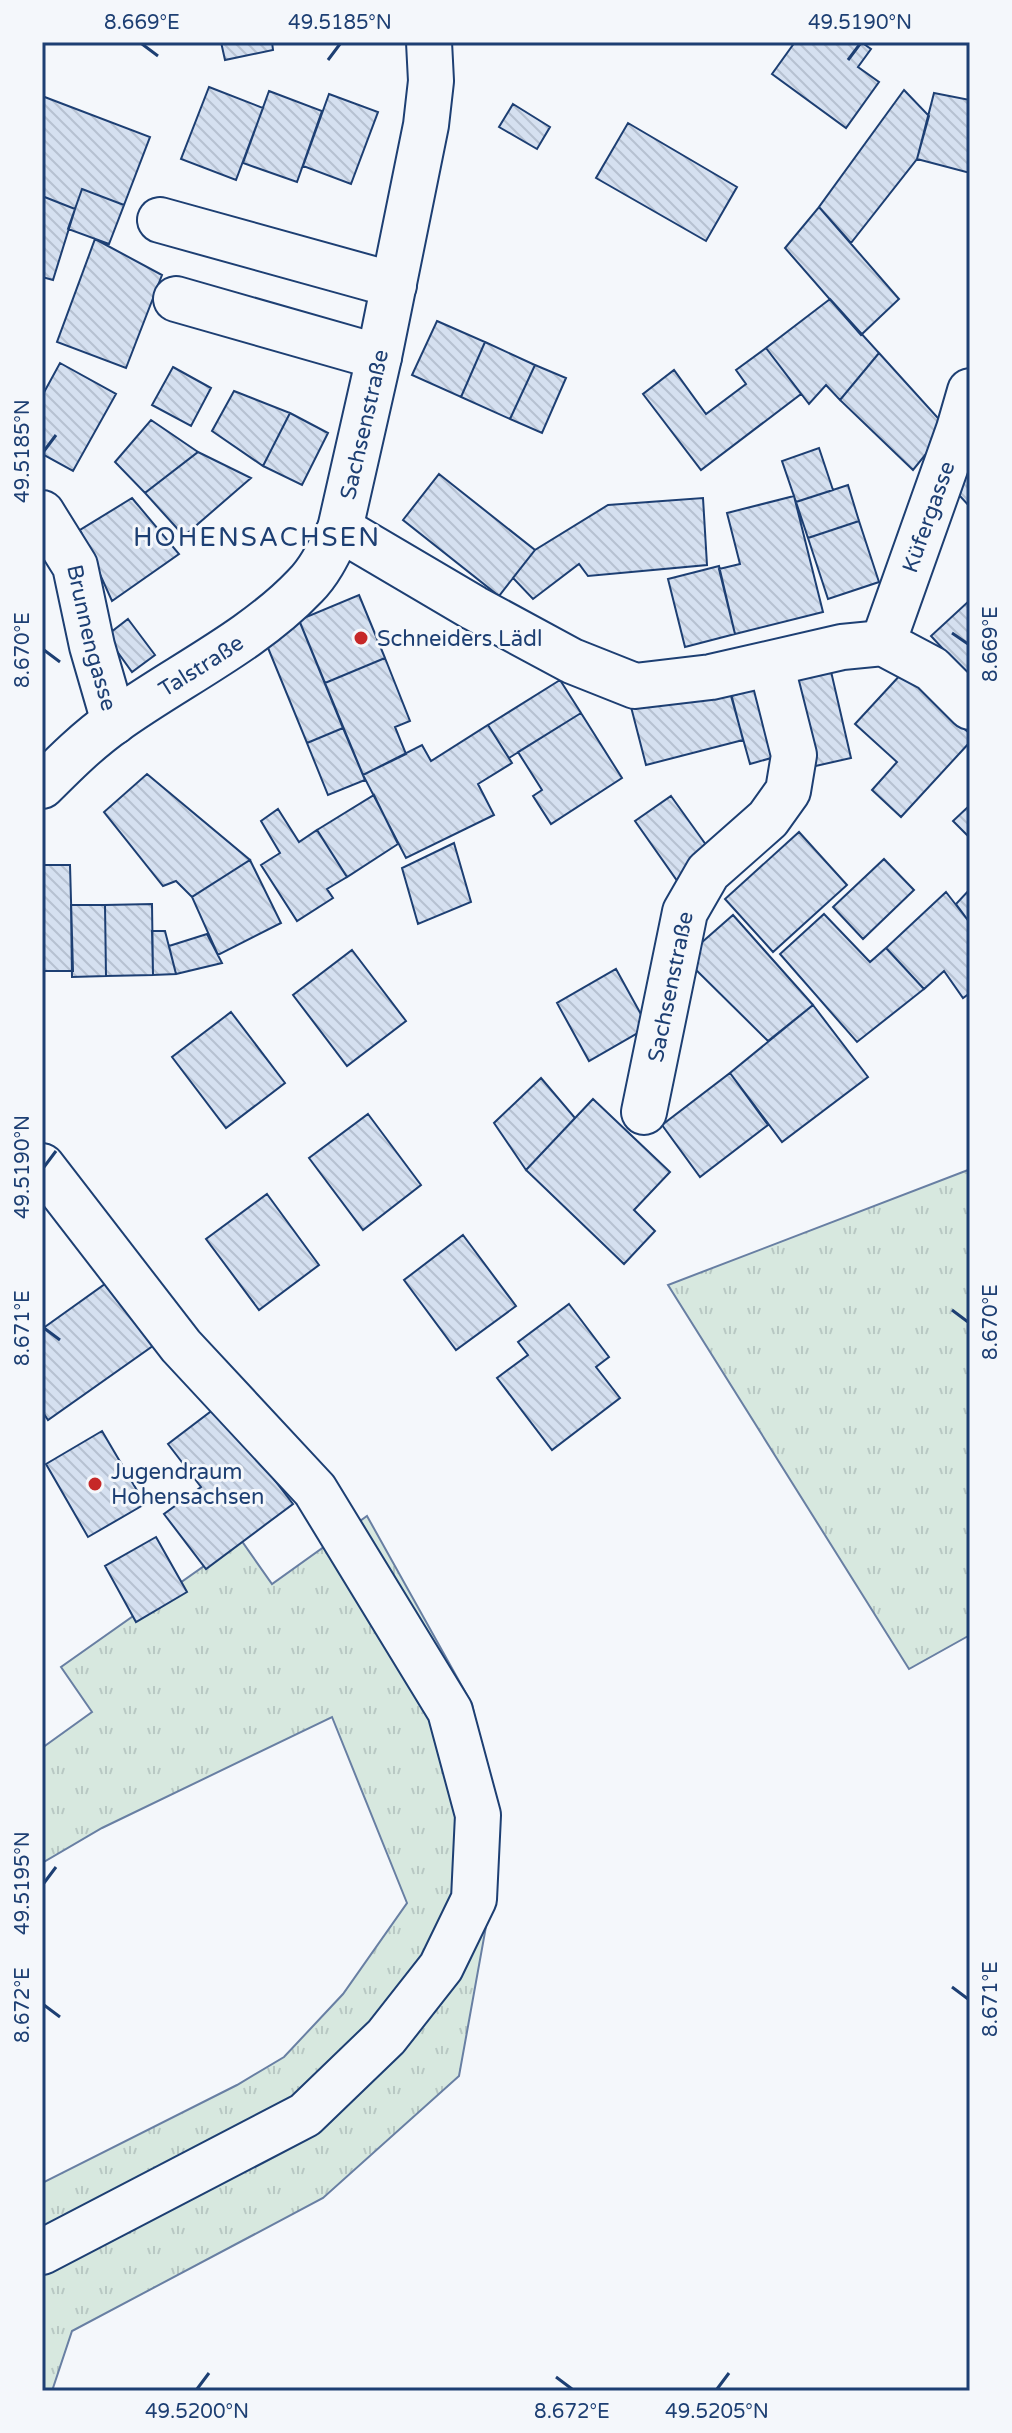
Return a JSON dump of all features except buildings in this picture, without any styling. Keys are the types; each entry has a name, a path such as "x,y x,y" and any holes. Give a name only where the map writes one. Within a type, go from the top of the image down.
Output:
{"street":[{"name":"Sachsenstraße","path":"429,42 431,81 426,125 340,529 572,661 635,686 711,677 842,647 883,643"},
{"path":"160,220 394,285"},
{"path":"176,299 379,357"},
{"name":"Küfergasse","path":"883,643 970,391"},
{"name":"Brunnengasse","path":"42,513 75,566 92,646 114,722"},
{"name":"Talstraße","path":"42,786 114,722 263,623 305,586 322,564 340,529"},
{"path":"883,643 932,669 970,707"},
{"name":"Sachsenstraße","path":"644,1112 685,912 708,872 768,819 788,791 794,755 771,664"},
{"path":"42,1166 181,1346 315,1490 450,1711 478,1815 474,1899 441,1967 386,2037 305,2115 42,2252"}],"green space":[{"path":"968,1170 970,1635 909,1669 668,1285"},
{"path":"367,1516 472,1704 494,1808 487,1921 459,2076 323,2198 72,2331 52,2391 42,2391 42,2183 237,2085 284,2057 343,1994 407,1903 332,1717 102,1828 42,1863 42,1748 92,1712 61,1667 241,1540 272,1584"}],"place":[{"name":"Schneiders Lädl","path":"361,638"},
{"name":"Jugendraum Hohensachsen","path":"95,1484"}],"district":[{"name":"HOHENSACHSEN","path":"257,537"}]}
